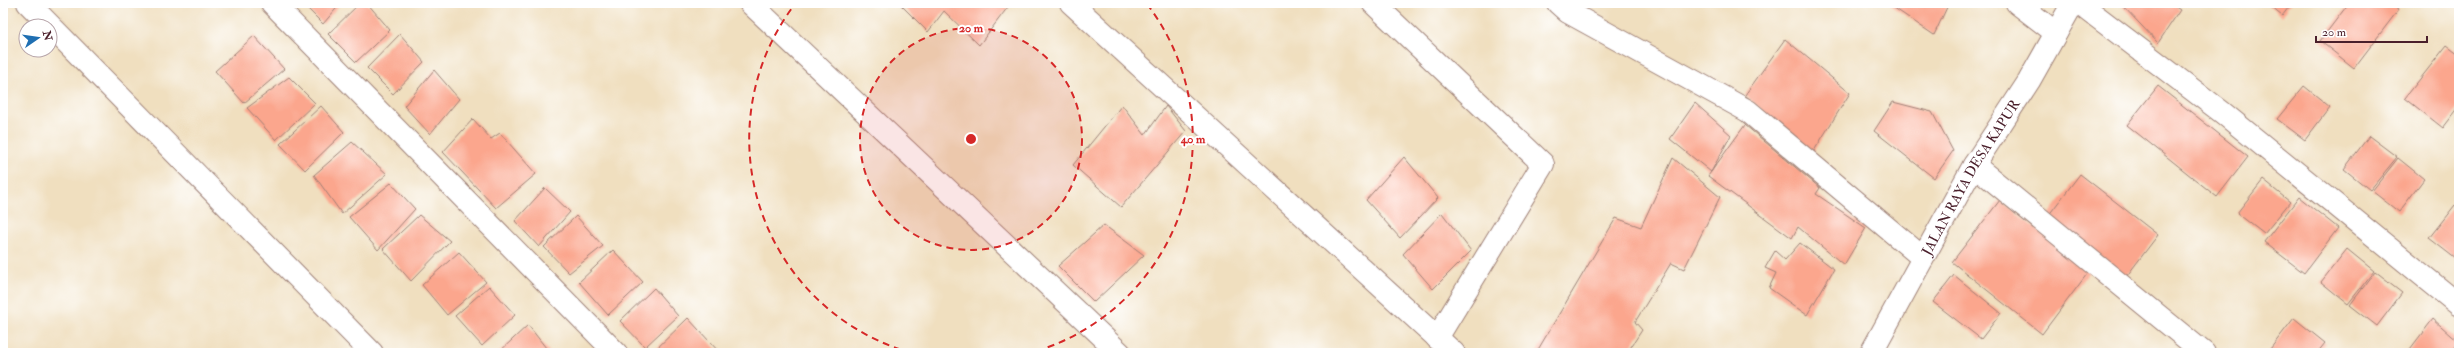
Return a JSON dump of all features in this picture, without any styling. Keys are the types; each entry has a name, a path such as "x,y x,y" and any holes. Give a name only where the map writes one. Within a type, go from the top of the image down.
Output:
{"street":[{"path":"28,3 372,353"},
{"path":"272,3 616,353"},
{"path":"750,3 1120,353"},
{"path":"1071,3 1454,353"},
{"path":"1373,3 1543,164 1437,338"},
{"path":"1558,3 1568,12 1748,111 1923,258"},
{"path":"2017,3 2056,33"},
{"name":"JALAN RAYA DESA KAPUR","path":"1871,353 1974,165 2029,81 2073,3"},
{"path":"2079,3 2222,113 2459,305"},
{"path":"1974,165 2204,353"}],"building":[{"path":"302,3 341,3 323,24"},
{"path":"360,3 367,3 390,30 356,62 328,34"},
{"path":"899,3 1011,3 979,45 944,11 928,32"},
{"path":"1887,3 1949,3 1934,35"},
{"path":"2123,3 2170,3 2180,10 2158,43 2122,5"},
{"path":"2266,3 2292,3 2282,16"},
{"path":"2349,3 2391,3 2399,9 2354,68 2320,41"},
{"path":"400,34 424,62 393,94 367,68"},
{"path":"254,36 284,69 244,103 215,71"},
{"path":"1785,39 1850,93 1812,154 1745,95"},
{"path":"2447,45 2459,54 2459,107 2443,128 2405,98"},
{"path":"434,70 459,99 430,134 404,106"},
{"path":"289,77 315,103 276,140 247,108"},
{"path":"2158,86 2248,157 2217,197 2127,125"},
{"path":"2304,86 2330,107 2305,140 2277,119"},
{"path":"1893,102 1932,112 1953,151 1934,178 1874,131"},
{"path":"1695,103 1731,135 1711,172 1670,139"},
{"path":"1122,105 1145,135 1166,106 1186,131 1121,207 1073,165"},
{"path":"321,106 344,132 305,170 280,144"},
{"path":"473,119 491,139 500,133 536,174 496,208 443,152"},
{"path":"1745,125 1820,188 1816,194 1866,228 1844,265 1798,227 1792,238 1708,176"},
{"path":"2369,136 2397,157 2370,190 2344,169"},
{"path":"352,142 387,174 342,214 314,175"},
{"path":"1404,157 1438,198 1400,238 1366,200"},
{"path":"1673,158 1720,197 1684,269 1671,263 1635,322 1642,330 1627,353 1536,353 1616,218 1641,227"},
{"path":"2398,158 2424,179 2399,212 2372,191"},
{"path":"2080,174 2158,235 2126,277 2048,216"},
{"path":"2263,180 2290,202 2264,234 2237,213"},
{"path":"391,183 415,209 378,250 349,217"},
{"path":"545,188 570,212 539,247 515,221"},
{"path":"2299,197 2338,228 2304,273 2264,242"},
{"path":"2000,200 2090,270 2042,334 1952,262"},
{"path":"2455,205 2459,208 2459,256 2456,259 2429,238"},
{"path":"1442,213 1471,251 1433,289 1403,254"},
{"path":"419,215 450,241 411,281 383,249"},
{"path":"576,216 603,246 569,273 544,247"},
{"path":"1104,225 1144,255 1094,302 1058,266"},
{"path":"1800,243 1834,269 1807,315 1769,288 1776,273 1765,268 1775,251 1785,260"},
{"path":"2347,249 2374,271 2348,304 2321,282"},
{"path":"613,250 643,282 608,315 579,282"},
{"path":"459,252 486,282 447,315 422,285"},
{"path":"2375,272 2402,293 2377,326 2350,305"},
{"path":"1954,275 2001,313 1981,339 1933,302"},
{"path":"489,286 515,315 482,346 455,316"},
{"path":"654,288 678,316 645,347 620,321"},
{"path":"688,318 720,353 652,353"},
{"path":"2294,318 2325,343 2317,353 2267,353"},
{"path":"2433,319 2459,342 2451,353 2407,353"},
{"path":"528,325 550,353 498,353"},
{"path":"2459,345 2459,353 2453,353"}]}
